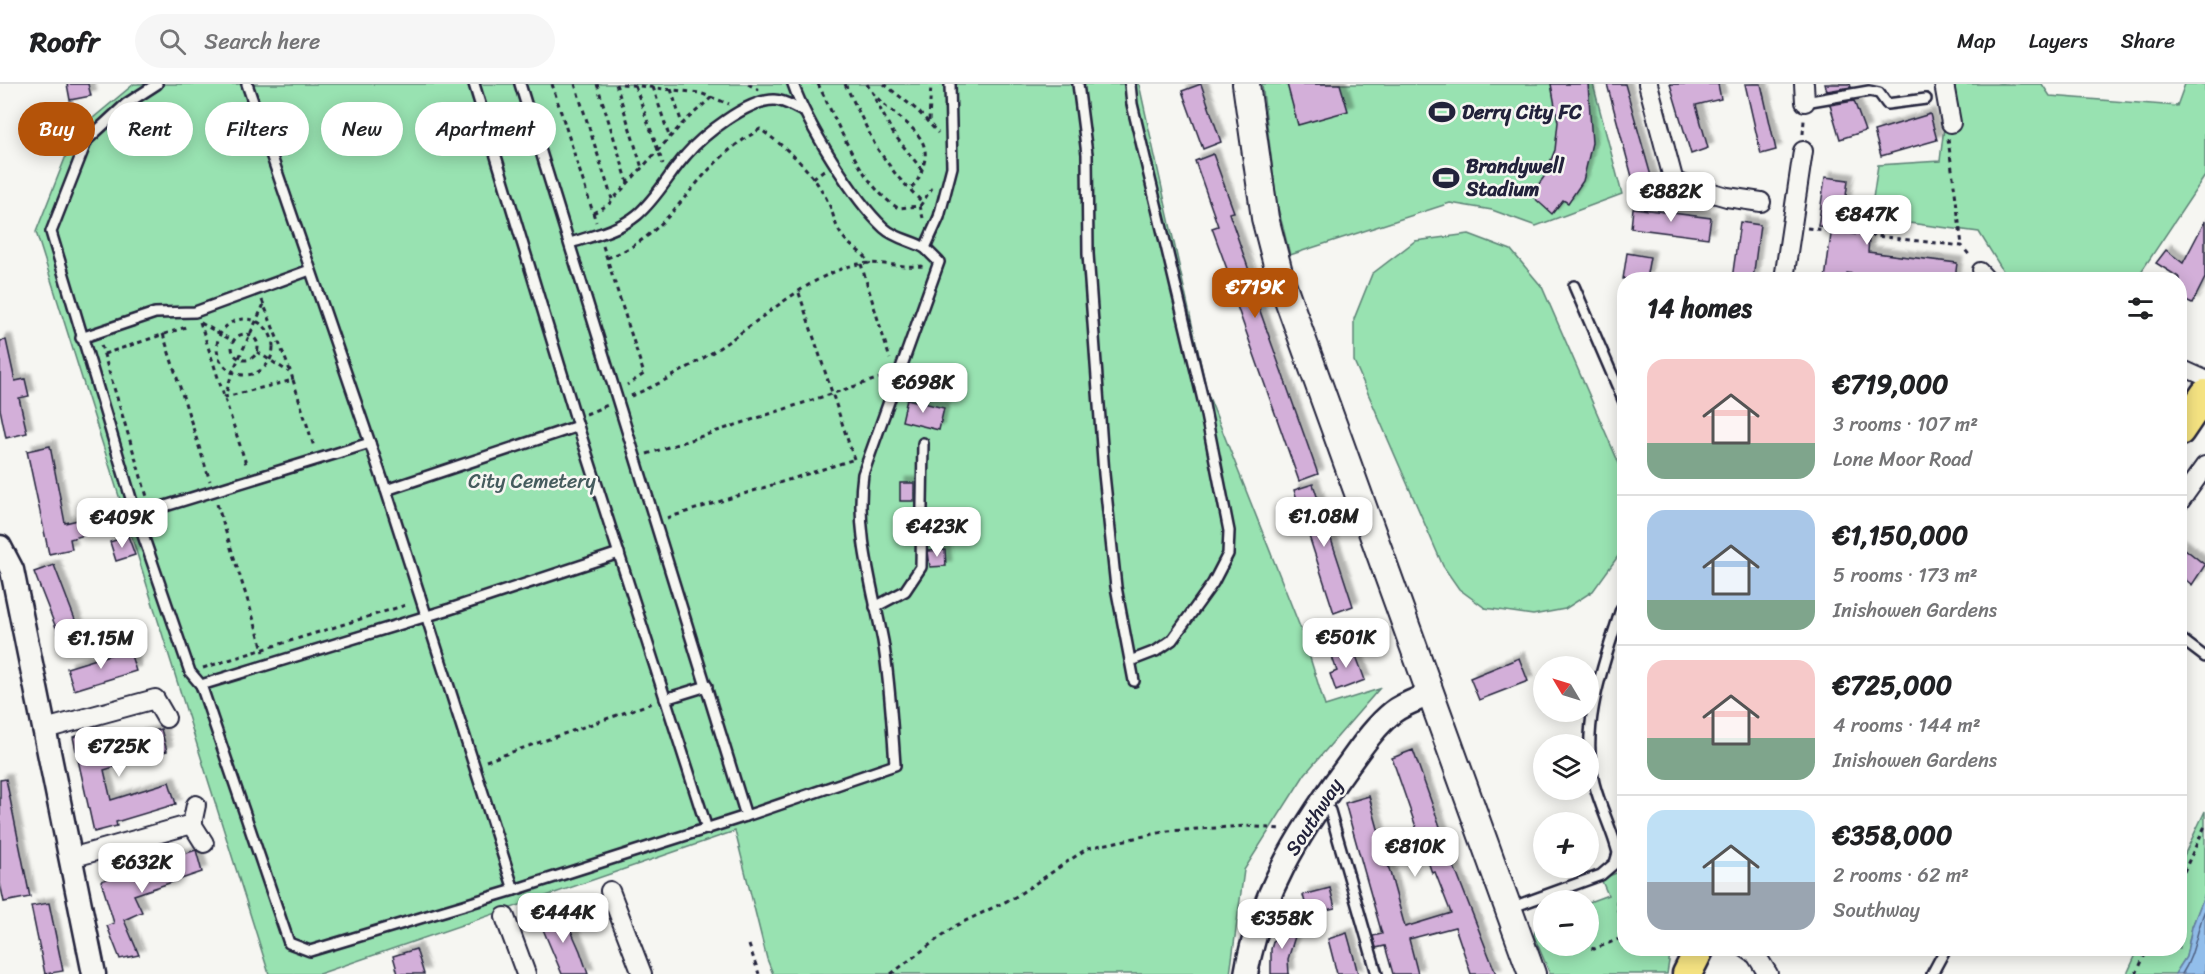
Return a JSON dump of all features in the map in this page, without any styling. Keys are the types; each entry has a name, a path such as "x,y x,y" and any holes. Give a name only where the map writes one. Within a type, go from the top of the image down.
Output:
{"main road":[{"path":"1246,84 1265,218 1281,280 1532,974"},
{"path":"2187,421 2205,394"},
{"path":"1687,974 1696,956"}],"street":[{"path":"1648,84 1674,182 1761,202"},
{"path":"1944,84 1951,123"},
{"path":"1785,272 1790,225 1803,151"},
{"path":"2187,370 2205,378"},
{"path":"2187,491 2205,466"},
{"path":"0,547 12,570 94,974"},
{"path":"45,729 153,691 166,718"},
{"name":"Southway","path":"1246,974 1250,950 1265,908 1301,831 1362,746 1394,712 1430,694"},
{"path":"196,805 192,824 204,843"},
{"path":"71,858 192,824"},
{"path":"610,891 642,974"},
{"path":"505,916 526,974"},
{"path":"1757,956 1768,974"}],"lane":[{"path":"157,84 126,104 87,140 51,232 136,515 190,672 201,685 289,944 310,951 707,829 895,765 889,682 864,550 859,503 863,474 939,262 921,245 898,238 884,228 865,206 803,111 793,84"},
{"path":"247,84 386,490 513,890"},
{"path":"474,84 577,422 707,829"},
{"path":"520,84 746,816"},
{"path":"921,245 939,217 952,167 950,84"},
{"path":"1078,84 1086,154 1088,254 1104,474 1116,587 1134,681"},
{"path":"1130,84 1132,104 1203,400 1229,531 1228,554 1213,583 1172,640 1156,651 1130,661"},
{"path":"1804,93 1869,91 1879,93 1887,104 1926,99"},
{"path":"570,243 600,234 638,214 687,153 711,132 740,113 760,102 776,100 803,111"},
{"path":"81,338 155,313 195,312 257,287 310,270"},
{"path":"1574,286 1617,386"},
{"path":"386,490 577,422"},
{"path":"136,515 370,443"},
{"path":"875,607 905,591 921,567 923,443"},
{"path":"201,685 426,616 619,553"},
{"path":"1590,734 1594,699 1617,622"},
{"path":"2187,643 2205,657"},
{"path":"665,699 707,686"},
{"path":"1599,798 1617,850"},
{"path":"1323,800 1330,811 1377,974"},
{"path":"1508,909 1601,875 1615,863 1617,856"},
{"path":"1932,974 1942,956"}],"path":[{"path":"552,84 644,374 617,397 577,422"},
{"path":"575,84 612,200"},
{"path":"597,84 628,184"},
{"path":"616,84 642,168"},
{"path":"622,84 713,96 740,113"},
{"path":"818,84 861,167 882,194 898,208 908,209 920,206"},
{"path":"845,84 876,147 897,176 921,201"},
{"path":"867,84 893,133 922,171"},
{"path":"884,84 942,137"},
{"path":"928,122 931,84"},
{"path":"635,85 657,150"},
{"path":"653,87 669,137"},
{"path":"671,89 682,124"},
{"path":"1803,151 1804,93"},
{"path":"593,213 612,200 669,137 713,96"},
{"path":"874,98 920,136 927,151 922,171 911,188"},
{"path":"1951,123 1946,145 1962,246 1982,272"},
{"path":"607,258 629,250 646,239 663,224 723,156 760,129 788,149 813,178 828,201 843,238 865,255 870,264"},
{"path":"921,245 925,225 920,206 921,201 934,181"},
{"path":"1790,225 1822,232 1962,246"},
{"path":"617,397 668,380 836,271 861,264 921,267 939,262"},
{"path":"636,457 898,373 861,264"},
{"path":"257,287 291,373 318,459"},
{"path":"799,293 854,459"},
{"path":"225,397 232,373 264,304"},
{"path":"195,312 251,480"},
{"path":"240,319 256,321 272,337 273,352 270,361 255,374 232,373 225,367 217,351 220,334 225,327 240,319"},
{"path":"104,354 200,322 233,341"},
{"path":"98,332 151,511"},
{"path":"242,334 250,334 257,340 257,352 247,360 239,358 232,349 233,341 242,334"},
{"path":"257,352 291,373"},
{"path":"225,397 293,380"},
{"path":"656,521 870,454"},
{"path":"190,672 421,600"},
{"path":"474,765 665,699"},
{"path":"891,974 955,926 1015,897 1088,848 1168,831 1246,826 1301,831"},
{"path":"2187,865 2205,826"},
{"path":"1599,947 1617,940"},
{"path":"749,945 759,974"},
{"path":"2136,974 2144,956"}],"green space":[{"name":"City Cemetery","path":"134,84 1139,84 1207,392 1302,632 1325,706 1379,689 1305,774 1244,870 1230,974 773,974 767,959 735,831 319,974 269,974 36,232 66,156 95,156 95,116 107,106 107,156 193,156 193,102 112,102"},
{"name":"Brandywell Stadium","path":"1262,84 1593,84 1622,194 1536,226 1492,210 1450,203 1290,255 1277,204"},
{"path":"1949,84 2042,84 2050,96 2177,106 2185,84 2205,84 2205,176 2141,272 2004,272 1979,232 1870,218 1878,165 1940,161"},
{"path":"1469,234 1511,250 1542,287 1617,459 1617,558 1593,591 1565,609 1533,615 1485,608 1459,589 1443,566 1354,361 1354,319 1372,274 1415,241"},
{"path":"2205,811 2205,894 2192,927 2187,952 2187,849"},
{"path":"1617,873 1617,956 1670,956 1667,974 1550,974 1542,956 1599,956 1599,898 1608,895 1601,879"},
{"path":"2135,956 2186,956 2175,974 2127,974"}],"water":[{"path":"2205,894 2205,974 2175,974 2187,956 2192,927"}],"building":[{"path":"67,84 88,84 91,96 70,100"},
{"path":"1201,84 1221,142 1203,149 1182,91"},
{"path":"1287,84 1340,84 1348,111 1298,125"},
{"path":"1551,84 1588,84 1592,143 1583,181 1568,203 1563,200 1552,214 1531,195 1544,177 1555,150 1558,122"},
{"path":"1607,84 1625,84 1653,183 1635,188"},
{"path":"1670,84 1718,84 1721,99 1696,105 1708,148 1691,154"},
{"path":"1745,84 1761,84 1776,150 1761,154"},
{"path":"1825,84 1850,84 1851,87 1827,91"},
{"path":"1854,101 1865,131 1840,139 1830,105"},
{"path":"1930,114 1937,140 1881,156 1874,131"},
{"path":"1213,154 1234,212 1229,213 1252,279 1249,280 1318,474 1299,481 1232,292 1235,291 1212,228 1218,226 1195,161"},
{"path":"1825,177 1848,180 1843,220 1870,224 1868,252 1957,263 1956,272 1826,272 1832,227 1818,226"},
{"path":"1633,208 1711,218 1708,238 1631,228"},
{"path":"2205,221 2205,278 2192,304 2187,302 2187,272 2170,272 2156,263 2166,250 2183,263"},
{"path":"1740,222 1760,225 1754,272 1733,272"},
{"path":"1627,253 1650,257 1647,272 1624,272"},
{"path":"6,340 15,381 25,379 29,396 19,398 27,433 6,438 0,409 0,341"},
{"path":"907,399 944,408 939,430 902,421"},
{"path":"50,446 65,523 82,519 85,535 70,539 72,549 49,554 27,451"},
{"path":"900,483 914,483 914,501 900,501"},
{"path":"1313,484 1353,606 1334,613 1294,490"},
{"path":"128,536 135,555 116,561 110,542"},
{"path":"945,550 946,566 930,567 928,551"},
{"path":"2187,551 2205,565 2192,585 2187,581"},
{"path":"54,565 79,630 60,638 34,572"},
{"path":"1352,645 1365,680 1336,691 1330,674 1337,671 1331,654"},
{"path":"129,649 136,671 74,690 67,668"},
{"path":"1519,658 1528,681 1479,700 1470,678"},
{"path":"161,729 167,751 104,770 111,800 169,782 176,804 116,822 117,826 94,832 73,737 95,731 99,748"},
{"path":"1413,750 1455,869 1496,974 1471,974 1455,927 1409,939 1418,974 1393,974 1385,946 1376,948 1373,936 1382,934 1345,803 1369,796 1405,927 1451,913 1435,872 1432,873 1392,758"},
{"path":"6,779 30,897 4,902 0,883 0,780"},
{"path":"196,850 202,872 134,895 142,912 124,920 139,955 120,959 107,926 114,923 101,881"},
{"path":"1330,888 1335,908 1308,914 1303,895"},
{"path":"49,903 63,971 45,974 31,906"},
{"path":"562,910 588,974 562,974 539,920"},
{"path":"1278,925 1297,930 1288,959 1289,974 1271,974 1271,949"},
{"path":"1347,933 1358,974 1337,974 1328,939"},
{"path":"416,949 424,974 398,974 393,956"}],"place":[{"name":"Derry City FC","path":"1442,112"},
{"name":"Brandywell Stadium","path":"1446,178"}]}
